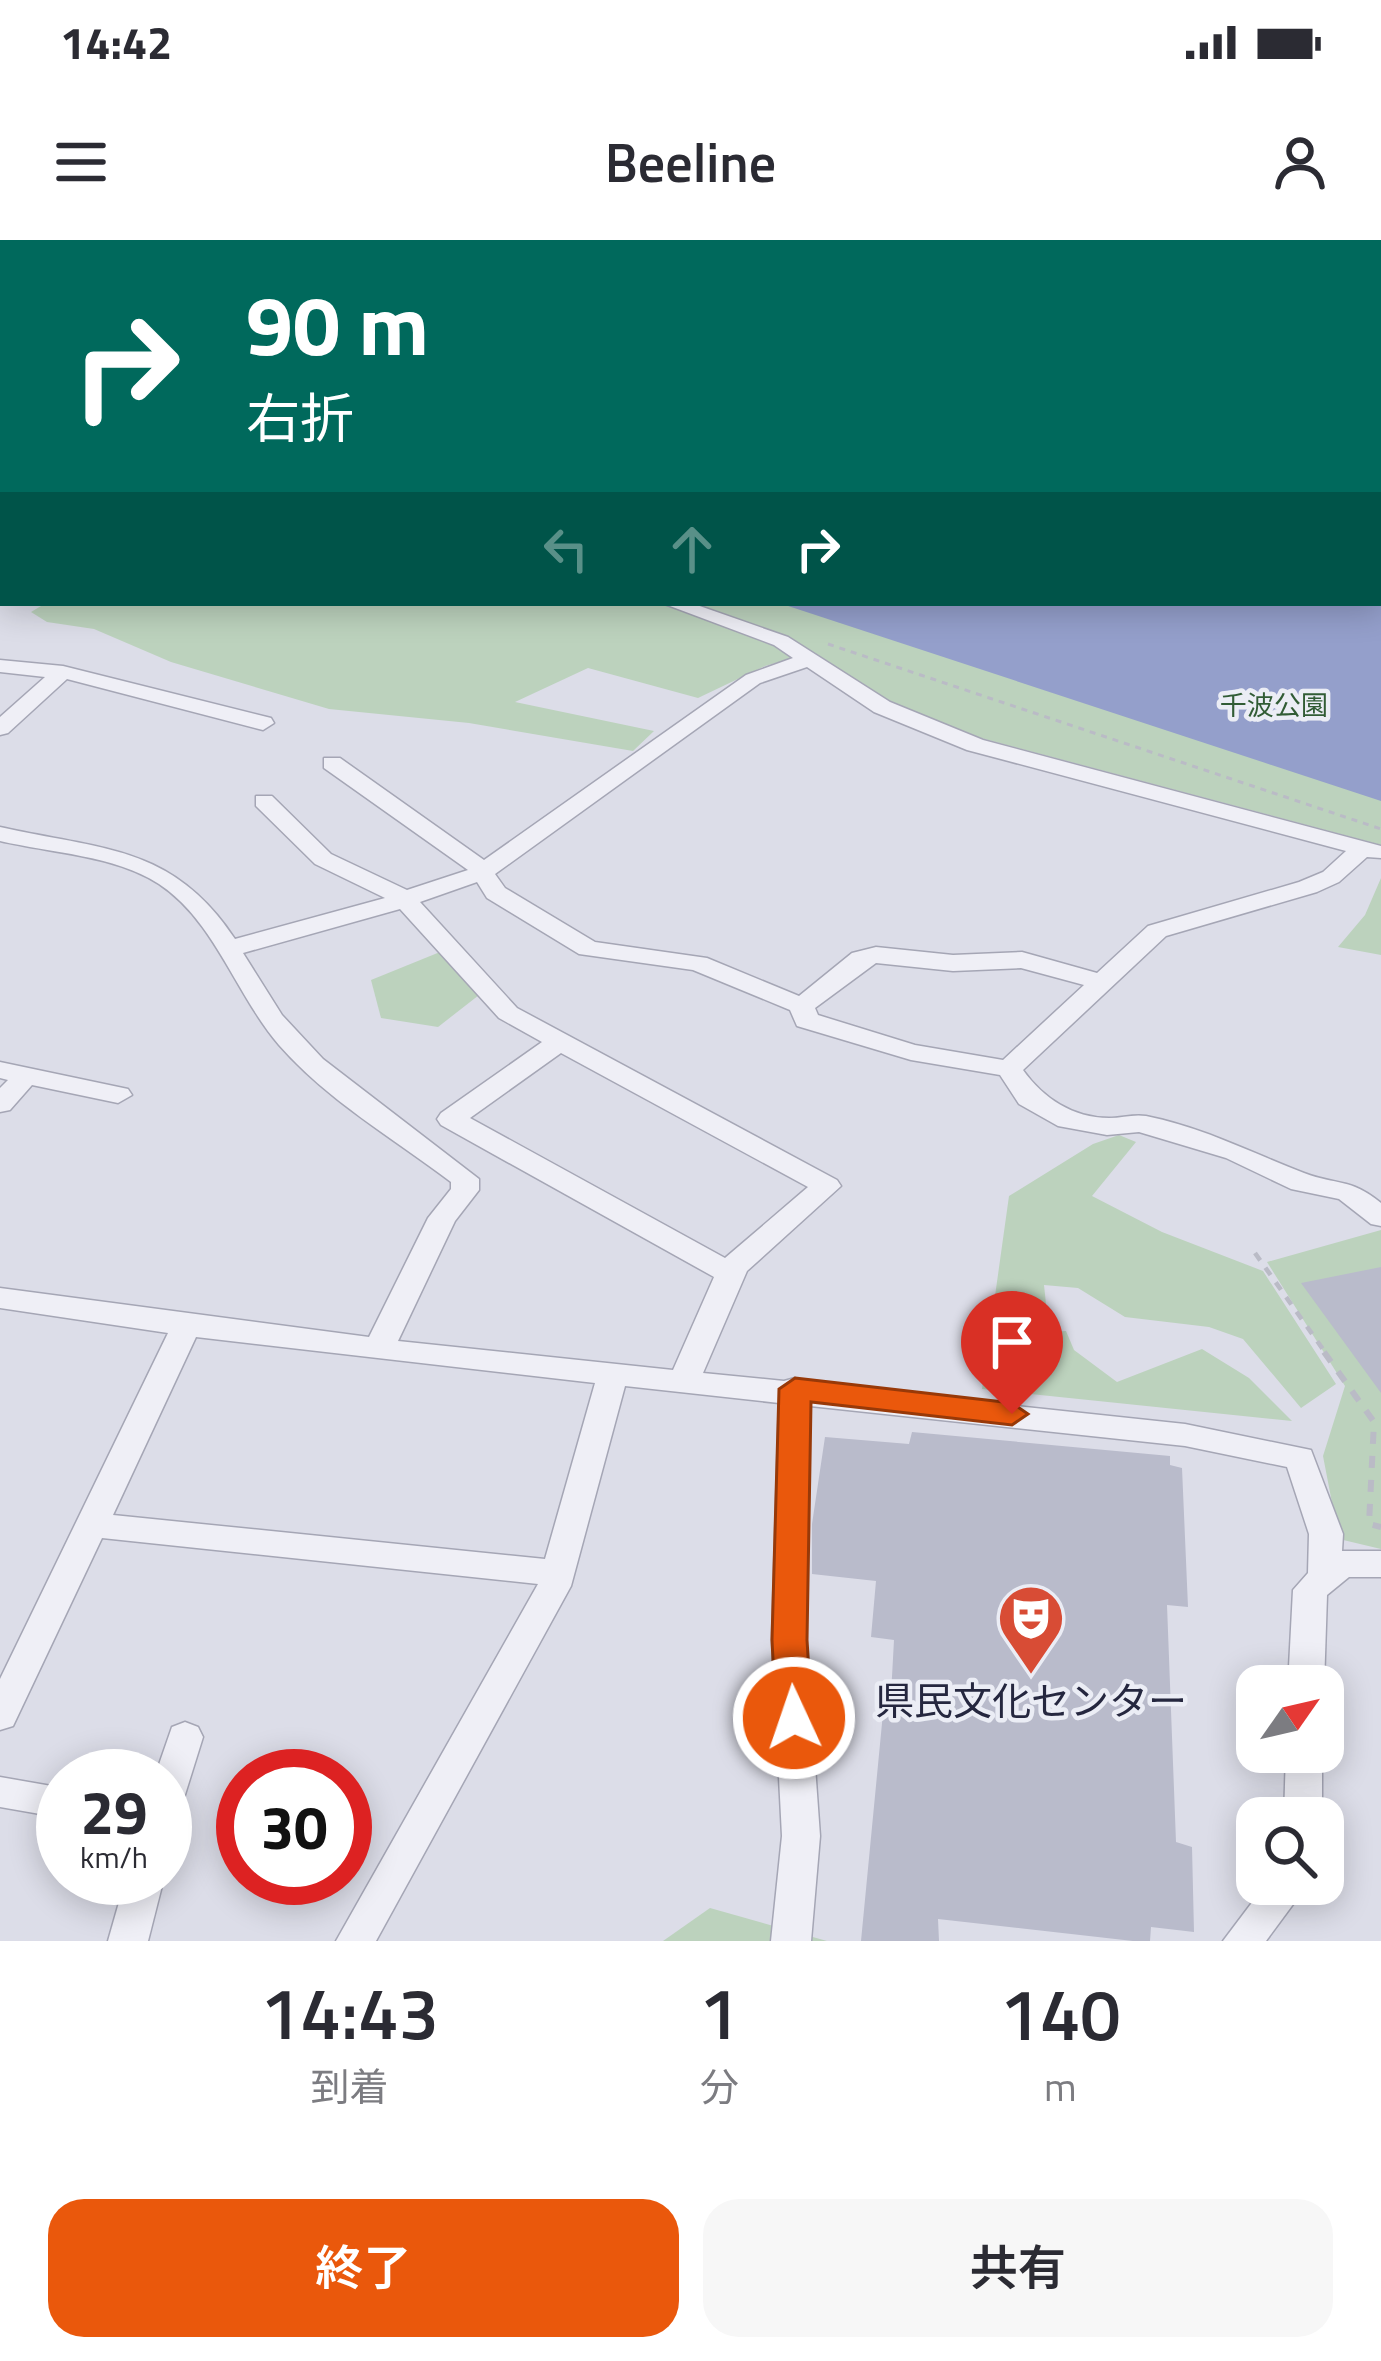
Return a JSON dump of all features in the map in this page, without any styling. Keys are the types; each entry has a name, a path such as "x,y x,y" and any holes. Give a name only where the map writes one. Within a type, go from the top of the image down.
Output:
{"street":[{"path":"680,606 811,649 882,707 975,745 1375,844"},
{"path":"230,948 481,873 753,679 811,649"},
{"path":"0,666 63,672 263,724"},
{"path":"0,728 63,672"},
{"path":"332,763 454,846 496,893 588,949 698,964 802,1006"},
{"path":"264,802 323,859 403,898 508,1012 826,1186 730,1273 684,1380"},
{"path":"0,834 134,866 169,880 230,948 274,1023 365,1108 465,1180 465,1190 442,1218 378,1349"},
{"path":"1009,1070 1157,931 1308,887 1331,877 1375,844"},
{"path":"802,1006 861,958 876,955 953,963 1022,960 1103,982"},
{"path":"802,1006 806,1020 910,1052 1009,1070 1029,1098 1068,1120 1107,1127 1140,1123 1236,1152 1301,1183 1348,1192 1375,1223"},
{"path":"560,1041 451,1119 730,1273"},
{"path":"0,1104 13,1073 118,1095"},
{"path":"0,1298 186,1327 795,1389 1185,1435 1300,1458 1326,1534 1325,1574"},
{"path":"0,1716 186,1327"},
{"path":"356,1941 557,1573 613,1374"},
{"path":"790,1941 801,1835 789,1640 795,1389"},
{"path":"92,1526 557,1573"},
{"path":"1307,1665 1310,1590 1342,1564 1381,1564"},
{"path":"181,1749 184,1737"},
{"path":"0,1792 36,1798"},
{"path":"128,1941 138,1905"},
{"path":"1244,1941 1272,1905"}],"path":[{"path":"811,649 1375,844"},
{"path":"1256,1252 1375,1422 1369,1524 1381,1527"}],"green space":[{"name":"千波公園","path":"41,606 1381,606 1381,845 977,737 887,701 810,653 765,666 698,698 588,668 515,702 654,731 633,751 469,723 329,709 171,662 94,629 47,622 31,612"},
{"path":"1381,878 1381,955 1338,947 1365,915"},
{"path":"440,952 479,995 438,1027 381,1018 371,980"},
{"path":"1119,1135 1136,1142 1092,1196 1162,1232 1263,1271 1336,1384 1301,1408 1243,1339 1209,1327 1125,1317 1078,1288 1044,1285 1049,1332 1066,1331 1074,1350 1117,1382 1202,1349 1249,1378 1292,1421 982,1389 1009,1196 1093,1144"},
{"path":"1381,1230 1381,1549 1339,1539 1323,1456 1345,1386 1267,1262"},
{"path":"710,1908 827,1941 663,1941"}],"water":[{"path":"788,606 1381,606 1381,801"}],"building":[{"path":"1381,1267 1381,1393 1301,1283"},
{"name":"県民文化センター","path":"912,1432 1170,1456 1170,1465 1182,1468 1188,1607 1167,1605 1176,1842 1192,1847 1194,1932 1151,1927 1150,1941 1133,1941 938,1919 939,1941 861,1941 883,1713 890,1713 894,1640 871,1637 876,1581 812,1574 812,1524 825,1437 909,1444"}],"place":[{"name":"県民文化センター","path":"1031,1677"}],"route":[{"path":"794,1718 789,1640 795,1389 1012,1414"}]}
